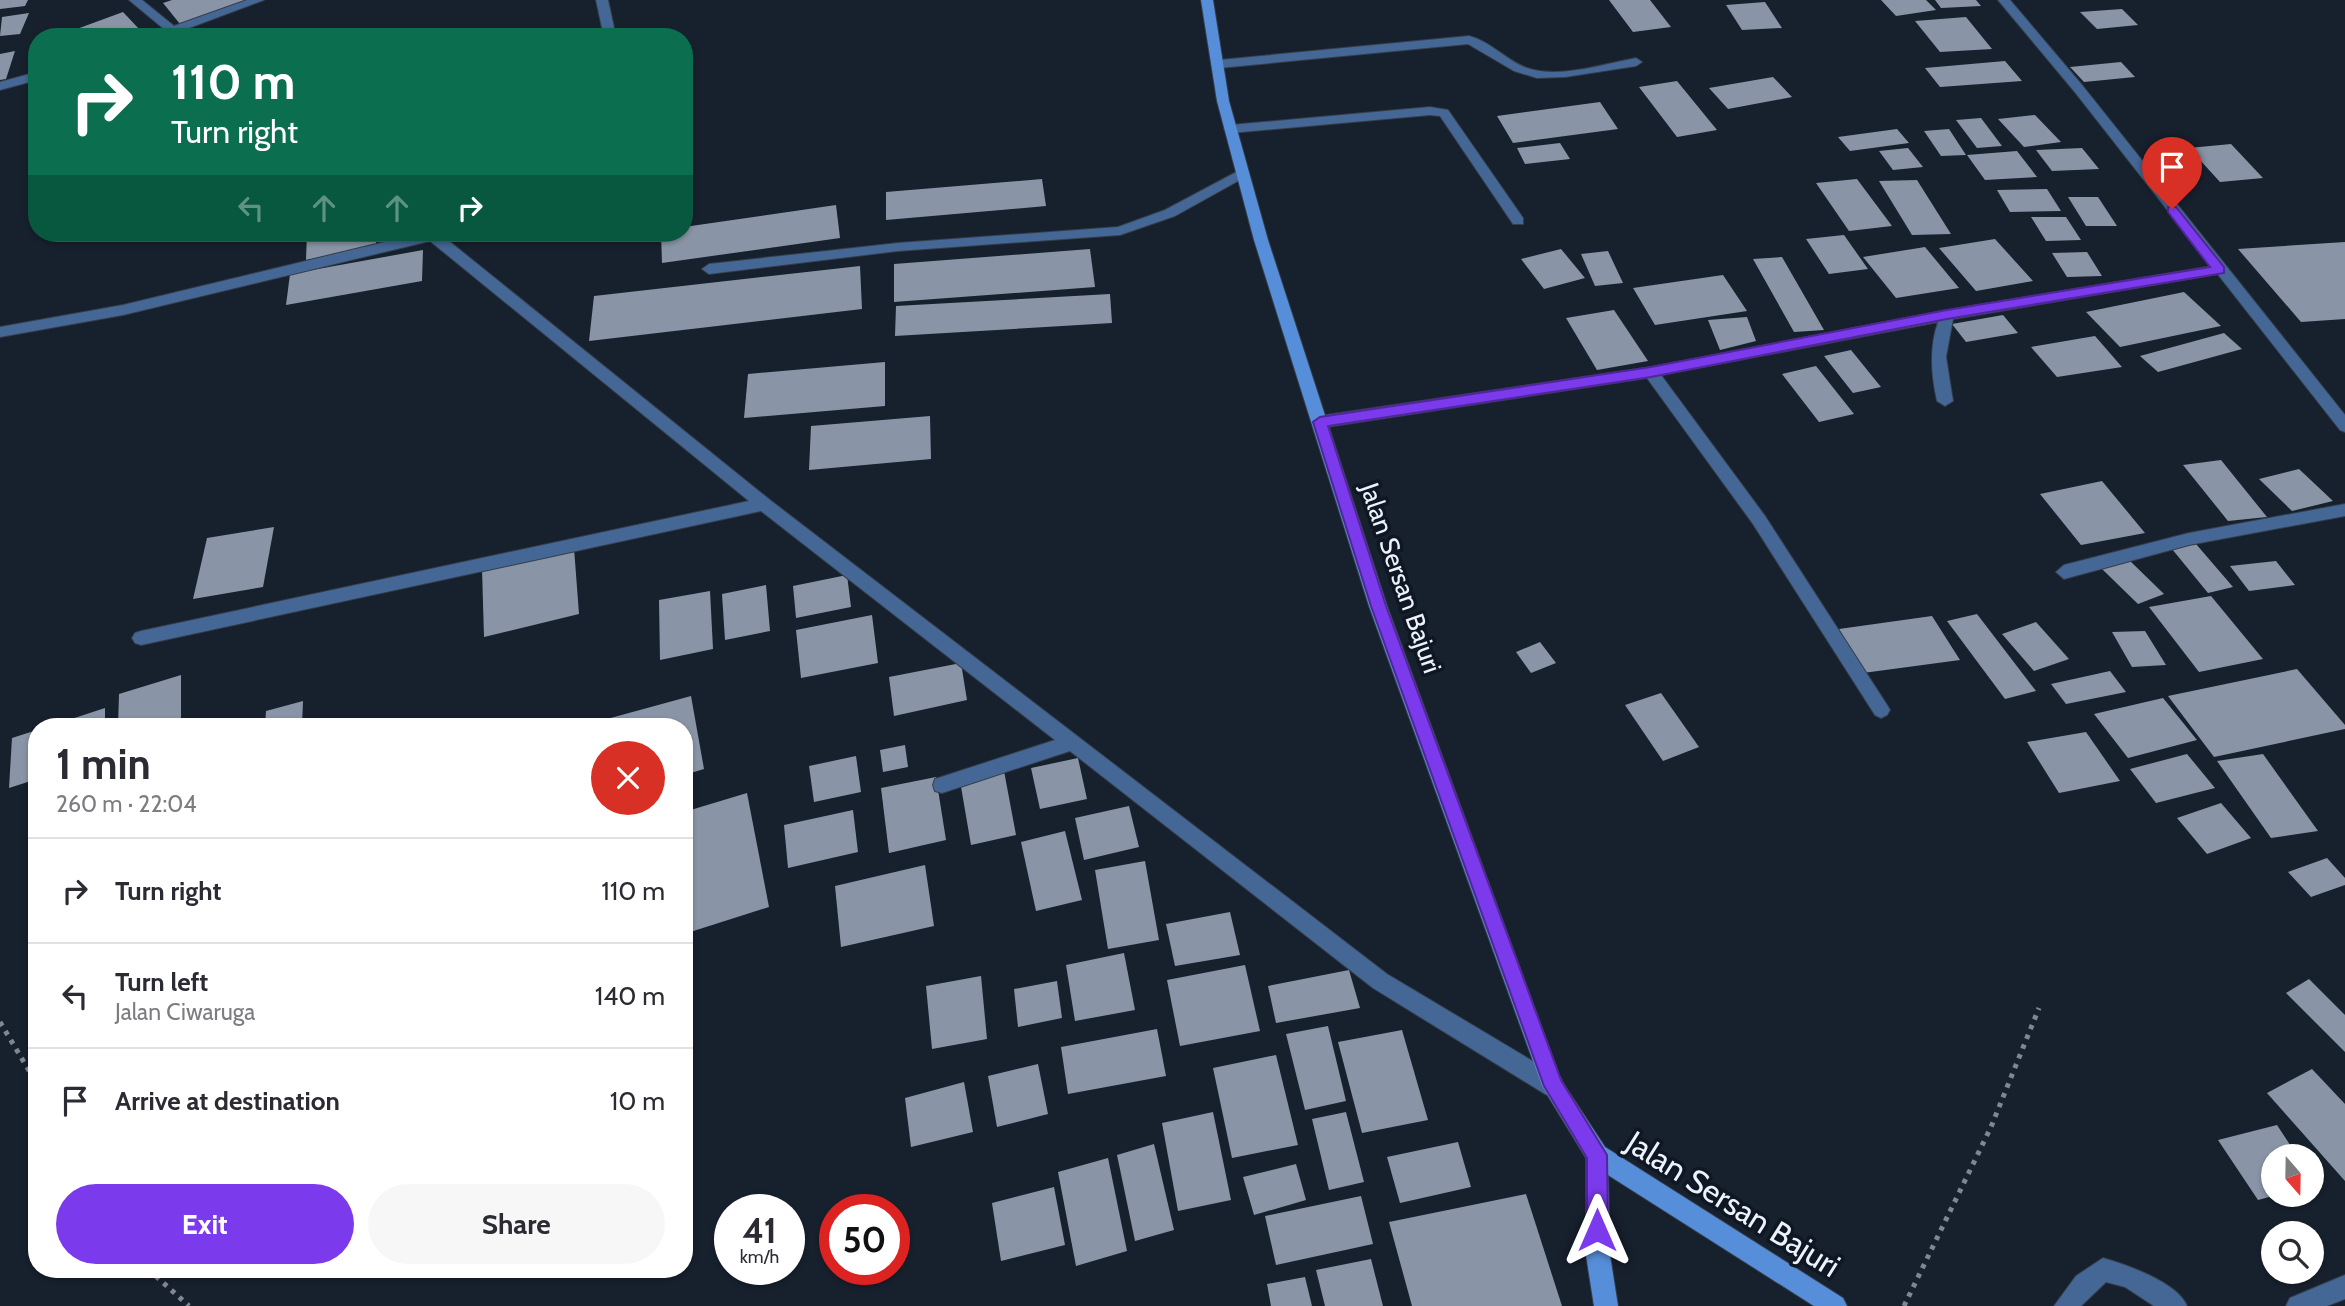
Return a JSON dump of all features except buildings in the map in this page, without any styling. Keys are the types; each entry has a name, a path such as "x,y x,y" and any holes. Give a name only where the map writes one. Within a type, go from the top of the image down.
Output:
{"main road":[{"name":"Jalan Sersan Bajuri","path":"1207,0 1223,101 1242,173 1378,606 1553,1086 1597,1155 1835,1306"},
{"name":"Jalan Sersan Bajuri","path":"1597,1155 1598,1255 1606,1306"}],"street":[{"path":"135,0 171,28"},
{"path":"190,28 258,0"},
{"path":"603,0 608,28"},
{"path":"2004,0 2078,88 2219,270 2345,426"},
{"path":"1219,64 1469,40 1492,48 1510,64 1528,72 1547,73 1636,62"},
{"path":"0,86 28,78"},
{"path":"1230,130 1430,111 1444,113 1518,221"},
{"path":"709,269 898,247 1120,231 1170,213 1242,173"},
{"path":"0,332 122,310 399,242"},
{"path":"442,242 764,504 1380,981 1553,1086"},
{"path":"1320,422 1651,372 1947,315 2219,270"},
{"path":"1945,401 1938,373 1940,333 1947,315"},
{"path":"1651,372 1766,530 1881,710"},
{"path":"141,638 764,504"},
{"path":"2064,572 2189,539 2345,510"},
{"path":"942,785 1074,742"},
{"path":"2066,1306 2084,1284 2103,1270 2130,1277 2175,1306"},
{"path":"2298,1306 2345,1287"}],"path":[{"path":"1904,1306 1990,1127 2039,1008"},
{"path":"0,1022 28,1069"},
{"path":"158,1278 189,1306"}],"route":[{"path":"1597,1230 1597,1155 1573,1122 1553,1086 1378,606 1320,422 1753,355 1947,315 2219,270 2172,209"}]}
